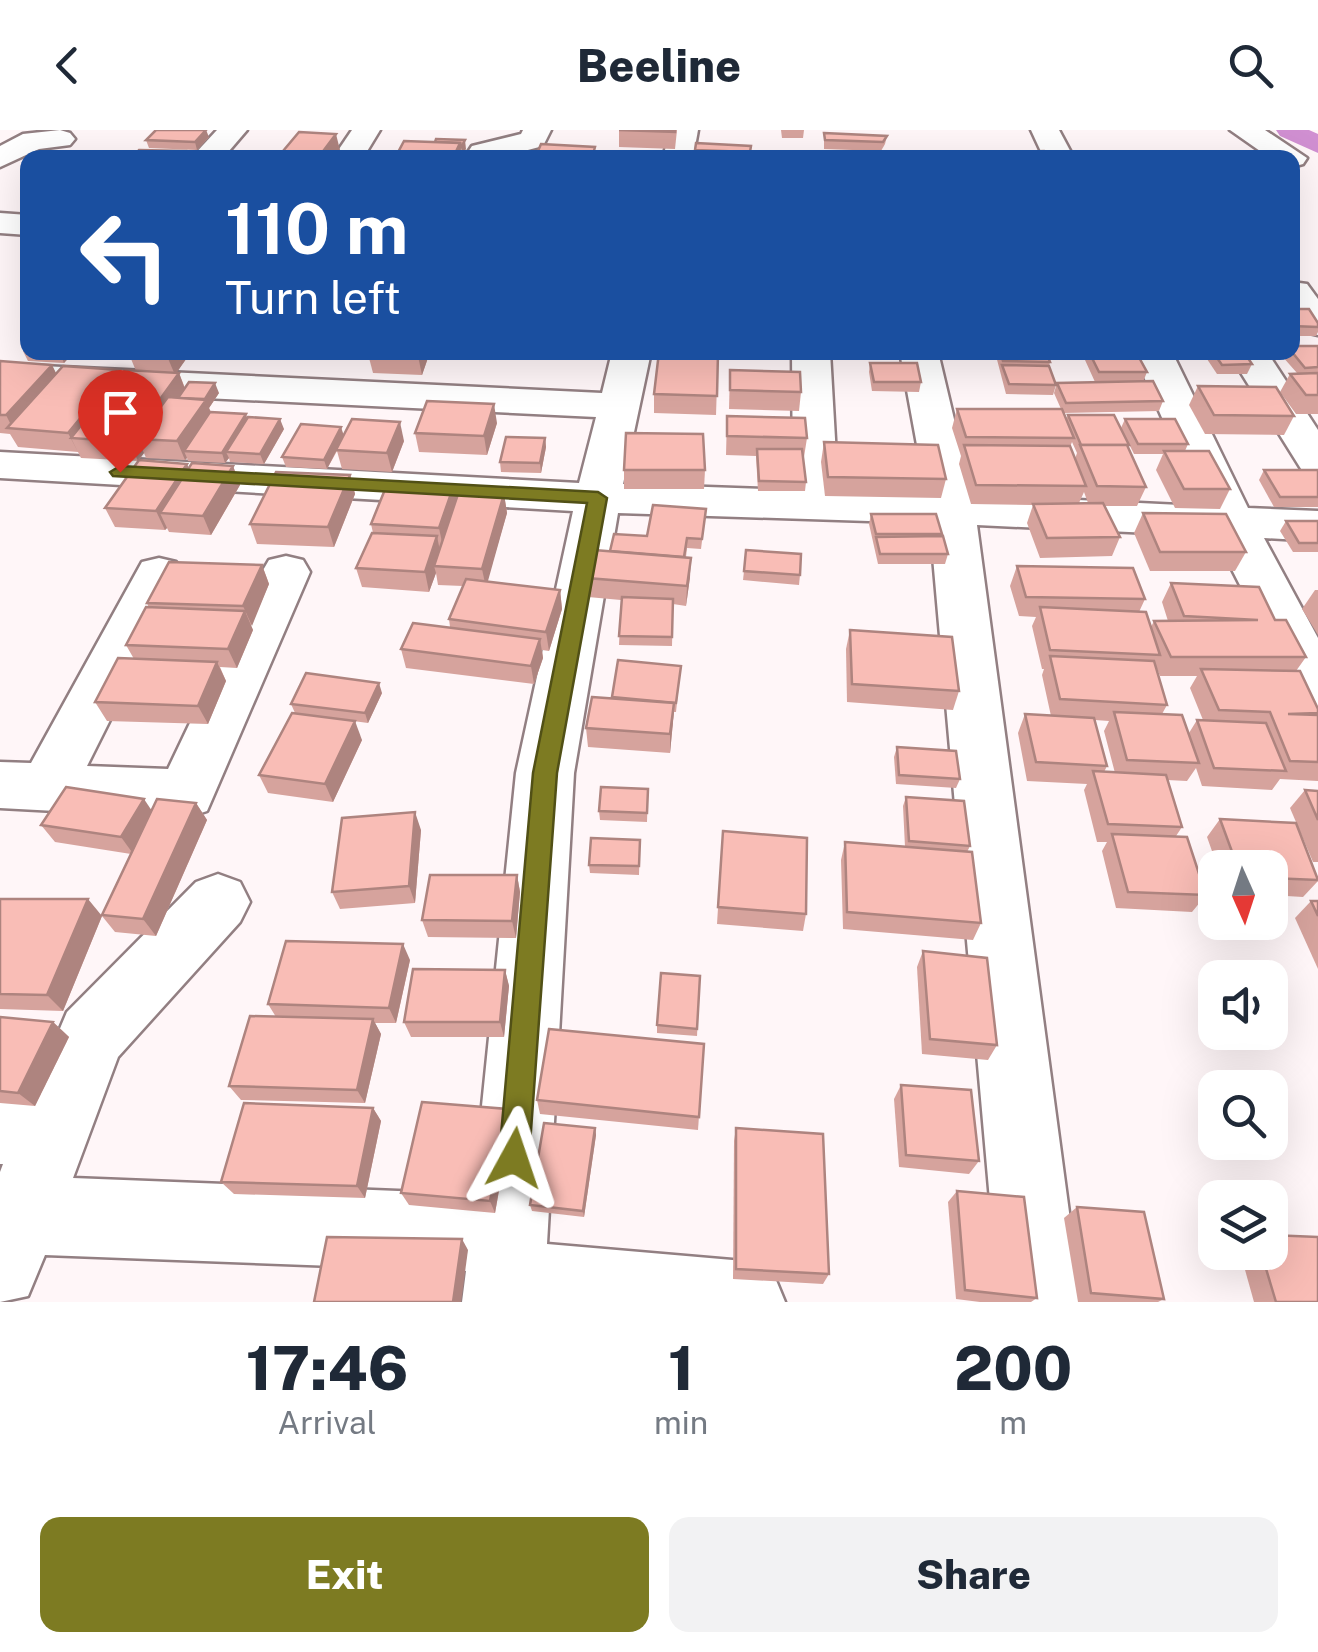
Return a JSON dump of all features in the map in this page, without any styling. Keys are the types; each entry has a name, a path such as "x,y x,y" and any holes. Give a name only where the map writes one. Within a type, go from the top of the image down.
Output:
{"street":[{"path":"214,150 233,130"},
{"path":"491,150 533,140 536,130"},
{"path":"1244,130 1278,150"},
{"path":"27,150 33,140 62,142"},
{"path":"1300,300 1318,324"},
{"path":"0,362 20,343"},
{"path":"505,1272 545,773 598,498 630,360"},
{"path":"811,360 816,504"},
{"path":"921,360 952,508 1040,1302"},
{"path":"1156,360 1231,522 1318,687"},
{"path":"1253,360 1318,462"},
{"path":"0,376 274,370 619,406"},
{"path":"0,465 598,498 952,508 1318,526"},
{"path":"159,574 24,786 186,794 286,572"},
{"path":"218,902 91,1036 28,1127 11,1241 505,1272 744,1302"}],"building":[{"path":"156,130 206,130 195,142 146,140"},
{"path":"299,132 336,134 324,150 284,150"},
{"path":"824,133 887,136 883,142 825,140"},
{"path":"465,140 461,147 460,143 435,142"},
{"path":"404,141 460,143 457,150 399,150"},
{"path":"696,143 751,146 750,150 695,150"},
{"path":"541,144 595,147 594,150 538,150"},
{"path":"1300,309 1309,309 1318,327 1300,326"},
{"path":"1300,346 1318,346 1318,367 1305,368 1298,360"},
{"path":"658,360 718,360 717,396 654,394"},
{"path":"1049,360 1050,362 1003,361"},
{"path":"1093,360 1140,360 1147,372 1099,372"},
{"path":"1219,360 1249,360 1252,364 1222,365"},
{"path":"0,361 52,365 6,415 0,415"},
{"path":"870,363 917,363 921,382 874,382"},
{"path":"1002,365 1049,366 1056,385 1009,384"},
{"path":"63,366 120,370 68,433 7,428"},
{"path":"125,370 179,373 129,442 71,438"},
{"path":"730,370 800,372 801,392 730,390"},
{"path":"1318,373 1318,395 1306,395 1290,374"},
{"path":"1153,381 1163,401 1066,403 1057,383"},
{"path":"189,382 215,383 205,399 178,398"},
{"path":"1198,386 1276,387 1294,416 1214,415"},
{"path":"168,397 206,400 177,441 137,439"},
{"path":"427,401 494,404 484,436 415,433"},
{"path":"957,409 1062,409 1074,438 966,437"},
{"path":"210,412 246,414 222,453 184,451"},
{"path":"1068,415 1114,415 1129,445 1081,445"},
{"path":"727,416 805,418 807,438 727,436"},
{"path":"248,417 280,419 260,454 226,452"},
{"path":"352,419 400,422 387,453 336,450"},
{"path":"1125,419 1175,419 1188,444 1138,444"},
{"path":"301,424 341,427 324,460 282,457"},
{"path":"626,433 703,434 705,470 624,470"},
{"path":"506,437 545,438 540,463 500,462"},
{"path":"824,442 938,445 946,479 828,477"},
{"path":"964,445 1070,446 1086,486 976,485"},
{"path":"1080,445 1127,445 1146,487 1097,486"},
{"path":"757,449 802,449 806,482 759,481"},
{"path":"1164,451 1209,451 1230,489 1184,489"},
{"path":"139,460 187,464 156,511 105,508"},
{"path":"192,463 233,466 203,516 160,513"},
{"path":"1264,470 1318,470 1318,497 1280,497"},
{"path":"276,472 350,475 328,527 250,524"},
{"path":"388,482 454,485 439,528 371,524"},
{"path":"459,491 504,494 482,569 434,566"},
{"path":"1103,503 1120,537 1047,538 1033,504"},
{"path":"653,505 706,509 702,539 687,538 684,557 610,551 614,534 647,536"},
{"path":"1143,513 1226,514 1246,552 1160,552"},
{"path":"871,514 936,514 942,534 876,534"},
{"path":"1286,521 1318,521 1318,543 1299,543"},
{"path":"372,533 437,536 425,572 356,568"},
{"path":"943,536 948,554 880,554 876,537"},
{"path":"594,550 691,558 687,586 587,578"},
{"path":"746,550 801,554 800,575 744,571"},
{"path":"169,562 262,565 243,606 147,603"},
{"path":"1017,566 1133,568 1145,599 1026,597"},
{"path":"466,579 560,590 546,632 449,619"},
{"path":"1171,583 1259,587 1275,620 1286,620 1306,657 1171,657 1154,621 1258,620 1184,616"},
{"path":"622,597 673,599 672,637 619,636"},
{"path":"146,607 245,611 228,649 126,645"},
{"path":"1040,607 1146,612 1160,655 1050,650"},
{"path":"413,623 540,639 531,666 401,649"},
{"path":"850,630 952,637 959,691 852,684"},
{"path":"1050,656 1154,661 1167,705 1060,699"},
{"path":"118,658 217,662 198,706 95,702"},
{"path":"618,660 681,666 676,703 612,697"},
{"path":"1201,669 1300,671 1318,713 1288,714 1318,715 1318,762 1290,761 1270,712 1219,710"},
{"path":"306,673 379,683 365,713 291,704"},
{"path":"592,697 674,703 670,734 586,728"},
{"path":"1114,712 1182,715 1199,763 1127,760"},
{"path":"292,713 355,721 325,784 259,775"},
{"path":"1025,714 1094,718 1107,766 1036,762"},
{"path":"1197,720 1266,723 1286,771 1214,768"},
{"path":"897,747 956,751 960,779 899,775"},
{"path":"1093,771 1166,775 1182,827 1108,824"},
{"path":"66,787 144,799 121,837 41,825"},
{"path":"601,787 648,789 647,813 599,811"},
{"path":"1305,790 1318,791 1318,820"},
{"path":"906,797 964,801 970,846 909,841"},
{"path":"157,799 196,803 143,919 102,915"},
{"path":"415,812 409,886 332,892 342,818"},
{"path":"1220,819 1296,823 1318,880 1288,879 1288,850 1231,850"},
{"path":"723,831 807,838 806,914 718,907"},
{"path":"1112,834 1187,837 1198,871 1198,895 1128,892"},
{"path":"591,838 640,840 639,866 589,865"},
{"path":"845,842 972,852 981,923 847,912"},
{"path":"430,875 517,875 512,921 422,920"},
{"path":"0,899 88,899 47,995 0,994"},
{"path":"286,941 403,944 389,1008 268,1004"},
{"path":"923,951 987,958 997,1045 930,1039"},
{"path":"413,969 505,970 500,1022 404,1022"},
{"path":"661,973 700,976 697,1029 657,1025"},
{"path":"250,1016 373,1019 357,1090 229,1086"},
{"path":"0,1017 53,1022 18,1093 0,1091"},
{"path":"549,1029 704,1044 699,1117 537,1100"},
{"path":"901,1085 971,1090 979,1161 906,1155"},
{"path":"422,1102 507,1109 490,1201 401,1193"},
{"path":"244,1103 373,1108 357,1186 221,1182"},
{"path":"544,1123 595,1128 583,1211 530,1205"},
{"path":"736,1128 823,1134 829,1274 736,1269"},
{"path":"957,1191 1024,1197 1037,1298 965,1290"},
{"path":"1077,1207 1144,1212 1164,1299 1091,1293"},
{"path":"1288,1236 1318,1237 1318,1302 1276,1302 1266,1270 1288,1270"},
{"path":"327,1237 462,1239 453,1302 314,1302"}],"waterway":[{"path":"1289,130 1318,145"}],"route":[{"path":"120,472 598,498 545,773 514,1158"}]}
